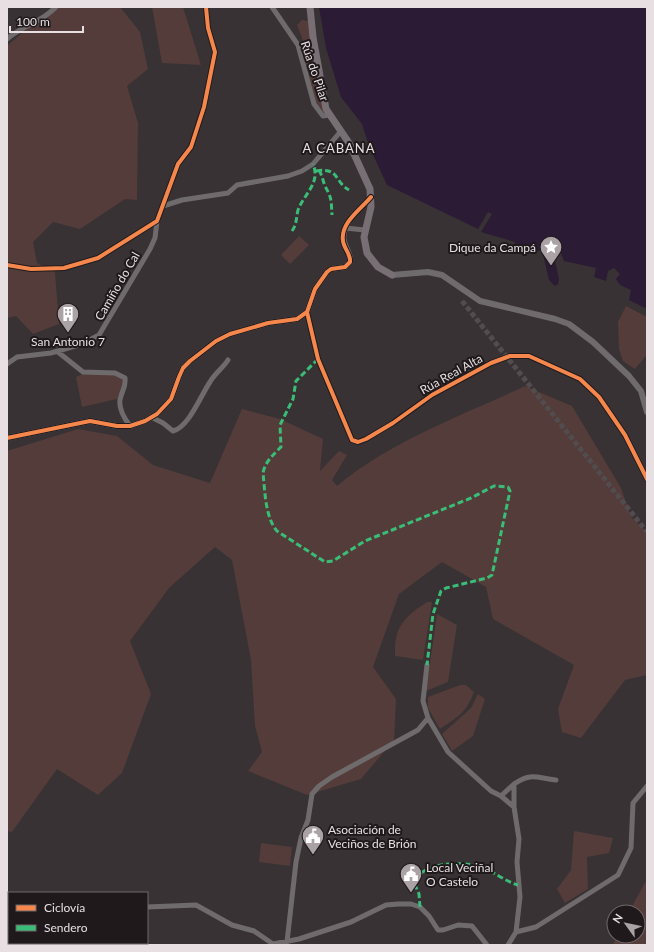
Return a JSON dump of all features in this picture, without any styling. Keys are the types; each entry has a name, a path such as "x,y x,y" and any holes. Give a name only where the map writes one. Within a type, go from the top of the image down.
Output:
{"main road":[{"path":"310,7 322,94 329,115 352,148 368,184 371,197 370,214 365,230 365,247 371,259 378,267 392,275"}],"street":[{"path":"7,39 15,32 42,18 56,7"},
{"name":"Camiño do Cal","path":"7,364 17,357 58,352 93,339 104,328 120,296 150,249 155,238 156,221 178,164 191,148 204,107 215,52 208,28 206,7"},
{"name":"Rúa do Pilar","path":"272,7 298,45 314,104 323,116 329,115"},
{"path":"162,206 182,200 228,193 238,185 288,176 302,171 313,164 341,131"},
{"path":"7,438 90,421 118,426 130,426 152,417 165,407 171,399 179,377 186,365 216,341 249,327 297,319 307,312 315,289 327,272 331,269 345,267 350,262 350,257 343,240 345,228 353,215 371,197"},
{"path":"7,265 31,269 64,268 98,258 156,221"},
{"path":"345,228 365,230"},
{"path":"392,275 428,272 442,274 480,301 555,319 569,324 593,342 629,376 641,391 647,412"},
{"name":"Rúa Real Alta","path":"307,312 318,359 352,440 358,442 366,439 393,423 432,395 491,363 510,356 529,356 580,379 599,397 625,435 647,479"},
{"path":"58,352 83,372 115,373 125,378 126,386 121,395 120,401 123,415 130,426"},
{"path":"152,417 173,431 177,429 194,410 210,380 228,360"},
{"path":"427,665 423,701 428,718 448,752 491,791 501,796 514,807"},
{"path":"287,942 296,862 301,838 308,820 312,794 319,786 332,776 418,730 428,718"},
{"path":"501,796 514,784 533,775 556,780"},
{"path":"508,945 516,932 520,898 517,862 519,839 514,807 514,784"},
{"path":"516,932 536,927 618,875 631,848 633,803 647,786"},
{"path":"148,907 196,906 232,925 254,931 273,945 351,922 386,905 411,904 420,907 429,916 438,930 443,930 458,925 472,926 487,945"}],"shaded area":[{"path":"52,7 120,7 140,32 148,69 127,86 138,123 137,200 125,199 80,229 53,222 33,242 37,263 55,272 59,324 33,334 16,316 7,318 7,46"},
{"path":"152,7 183,7 201,65 162,63"},
{"path":"319,7 647,7 647,309 629,300 631,290 620,285 616,279 620,274 614,268 608,271 606,281 594,277 596,268 564,261 558,246 552,247 559,279 558,284 555,286 549,280 542,250 523,254 513,252 515,242 481,232 492,214 488,212 478,229 387,185 369,146 362,124 341,97 326,48"},
{"path":"302,20 308,21 324,112 316,104 302,46 304,43 297,25"},
{"path":"299,236 309,245 290,264 281,255"},
{"path":"626,306 647,317 647,356 635,369 623,361 619,349 618,322"},
{"path":"85,373 95,375 112,374 121,378 124,382 117,399 82,407 76,377"},
{"path":"525,386 572,406 621,488 631,517 647,532 647,675 625,680 581,738 562,732 558,709 574,665 493,619 486,587 442,562 399,594 373,667 396,699 394,740 361,779 307,795 248,771 262,752 255,726 251,660 232,560 215,547 169,588 130,641 151,694 122,773 98,795 57,769 12,832 7,831 7,451 78,429 117,436 153,465 210,483 242,409 280,419 323,439 320,471 339,451 347,455 332,480 337,486 380,455 403,442"},
{"path":"427,602 432,602 423,660 395,656 396,637 402,624 412,613"},
{"path":"437,614 457,625 448,682 426,691"},
{"path":"460,685 466,685 474,692 471,699 461,714 440,729 428,708 428,697"},
{"path":"478,694 485,699 473,736 452,751 442,734 471,708"},
{"path":"574,831 613,838 609,853 587,857 588,889 565,903 557,889 571,870"},
{"path":"261,843 292,847 290,866 259,862"},
{"path":"647,879 647,945 613,945 646,944 646,904 633,904"}],"tunnel":[{"path":"462,301 647,532"}],"marked path":[{"path":"292,231 296,223 298,210 311,188 315,177 313,164"},
{"path":"319,170 330,197 332,215"},
{"path":"316,171 324,170 333,173 344,187 349,190"},
{"path":"318,359 296,381 293,399 280,425 281,447 267,462 263,473 268,511 270,519 277,531 325,562 333,561 365,541 471,498 494,486 508,487 510,491 492,575 487,578 446,588 441,591 433,614 427,665"},
{"path":"420,907 419,894 415,885 417,880 424,871 438,866 447,864 478,866 518,885"}],"cycle path":[{"path":"7,265 31,269 64,268 98,258 157,221 178,164 191,147 204,107 215,52 208,28 206,7"},
{"path":"7,438 90,421 117,426 130,426 145,421 157,414 171,399 183,368 216,341 230,334 268,323 297,319 307,312 315,289 327,272 331,269 345,267 350,262 343,241 343,234 348,222 371,197"},
{"path":"307,312 318,359 352,440 358,442 366,439 393,423 432,395 491,363 510,356 529,356 580,379 599,397 625,435 647,479"}],"place":[{"name":"Dique da Campá","path":"551,266"},
{"name":"San Antonio 7","path":"68,334"},
{"name":"Asociación de Veciños de Brión","path":"313,856"},
{"name":"Local Veciñal O Castelo","path":"411,894"}],"district":[{"name":"A CABANA","path":"339,148"}]}
